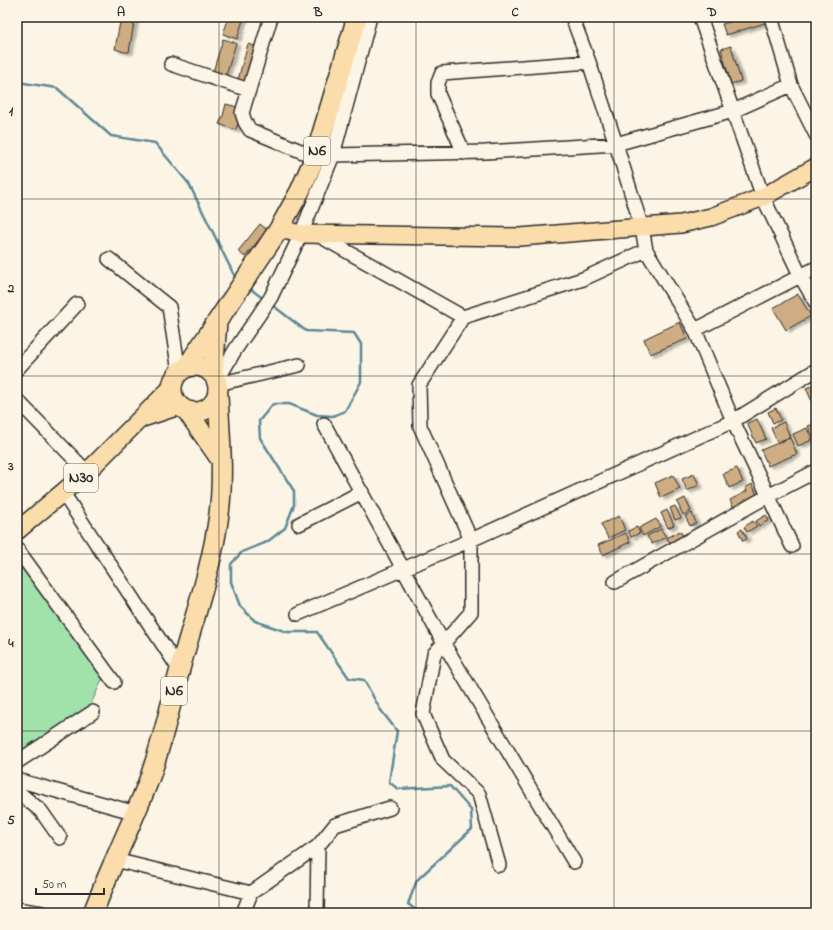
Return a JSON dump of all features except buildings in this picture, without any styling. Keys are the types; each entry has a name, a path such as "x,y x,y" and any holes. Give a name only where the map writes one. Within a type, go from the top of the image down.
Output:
{"highway":[{"name":"N6","path":"179,375 250,274 279,229 300,191 324,156 357,17"},
{"name":"N6","path":"92,913 136,813 151,774 163,737 215,542 220,513 222,460 217,384 217,321"},
{"path":"183,409 198,413 208,409 215,402 217,384 208,370 201,366 193,366 179,375 172,394 174,400 183,409 222,460"}],"main road":[{"path":"279,229 309,234 520,237 681,224 711,217 763,197 816,167"},
{"name":"N30","path":"17,531 87,472 159,399 179,375"},
{"name":"N30","path":"140,419 183,409"}],"street":[{"path":"271,17 242,113 245,122 250,130 324,156 464,153 616,144 733,111 791,85"},
{"path":"217,384 235,350 271,297 309,234 324,156 370,17"},
{"path":"572,17 589,62 616,144 642,228 646,250 695,330 733,421 792,546"},
{"path":"700,17 763,197 801,276 816,303"},
{"path":"771,17 791,85 816,135"},
{"path":"464,153 438,94 438,82 442,73 589,62"},
{"path":"171,64 249,90"},
{"path":"309,234 463,318"},
{"path":"499,865 479,794 443,760 423,714 434,654 471,612 471,540 420,426 419,385 463,318 583,279 646,250"},
{"path":"109,259 169,307 179,375"},
{"path":"695,330 816,268"},
{"path":"17,369 77,304"},
{"path":"217,384 299,365"},
{"path":"298,614 471,540 733,421 816,370"},
{"path":"17,400 87,472"},
{"path":"324,424 444,644 574,862"},
{"path":"615,582 768,496 816,471"},
{"path":"299,524 362,492"},
{"path":"63,493 180,670"},
{"path":"17,549 114,682"},
{"path":"17,762 93,712"},
{"path":"17,780 136,813"},
{"path":"17,791 41,811 60,838"},
{"path":"243,913 251,893 318,846 335,825 390,808"},
{"path":"317,913 318,846"},
{"path":"115,860 251,893"},
{"path":"17,908 42,913"}],"green space":[{"path":"17,556 104,675 89,709 17,755"}],"waterway":[{"path":"17,82 57,88 111,136 155,143 189,184 235,277 238,279"},
{"path":"248,287 265,300"},
{"path":"271,304 306,331 354,333 361,344 361,382 345,411 333,416 317,415 289,404 273,404 259,421 260,438 294,491 294,505 285,528 267,542 242,552 231,564 231,582 240,606 255,621 287,632 317,632 349,678 364,680 380,709 397,731 389,782 398,789 450,786 471,810 472,829 417,880 408,904 420,913"}]}
